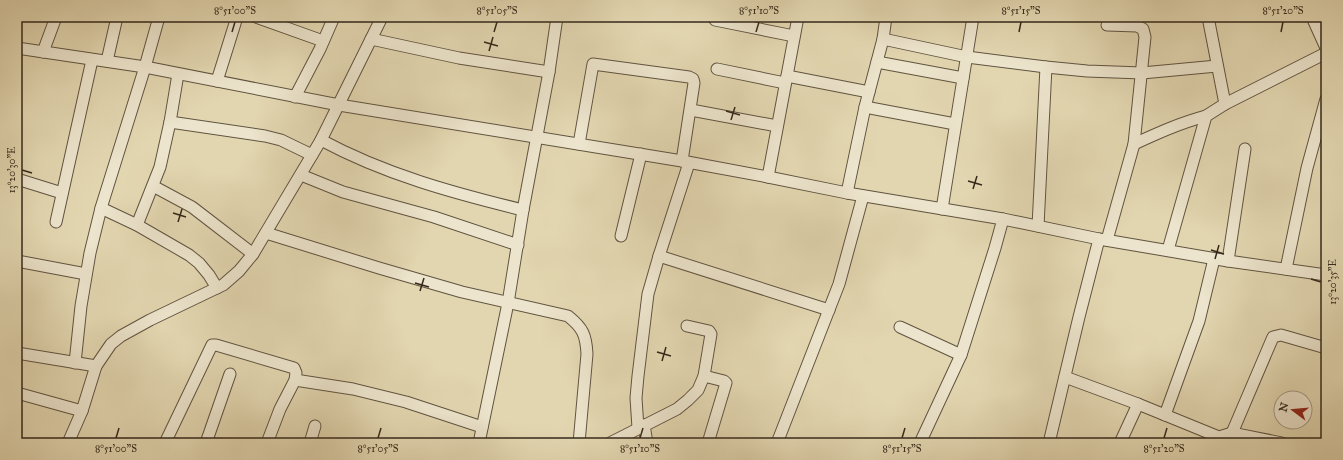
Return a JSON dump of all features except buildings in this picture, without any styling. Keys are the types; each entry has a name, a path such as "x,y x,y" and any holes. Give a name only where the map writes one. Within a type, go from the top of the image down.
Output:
{"street":[{"path":"43,52 56,17"},
{"path":"107,61 117,17"},
{"path":"75,363 86,274 101,208 159,17"},
{"path":"217,81 237,17"},
{"path":"256,17 323,41"},
{"path":"294,97 334,17"},
{"path":"68,443 82,411 96,366 111,344 121,336 217,288 239,272 253,254 321,140 382,17"},
{"path":"480,443 508,303 523,210 538,138 557,17"},
{"path":"768,177 798,17"},
{"path":"847,193 886,17"},
{"path":"942,209 973,17"},
{"path":"1208,17 1225,104"},
{"path":"1312,17 1326,48"},
{"path":"715,20 794,36"},
{"path":"1049,443 1078,317 1134,144 1145,37 1143,29 1137,26 1107,25"},
{"path":"371,39 459,58 549,72"},
{"path":"882,39 967,58 1115,73 1142,73 1218,66"},
{"path":"17,48 145,67 339,105 641,154 863,196 1003,219 1103,240 1214,259 1326,275"},
{"path":"1134,144 1165,129 1183,122 1206,116 1225,104 1326,53"},
{"path":"56,222 92,60"},
{"path":"877,62 963,78"},
{"path":"579,144 592,66 595,64 689,77 693,79 694,83 685,162 648,294 636,398 641,426 647,443"},
{"path":"1038,226 1046,67"},
{"path":"717,69 870,92"},
{"path":"137,225 160,167 170,122 178,74"},
{"path":"1286,269 1307,168 1326,99"},
{"path":"865,107 955,124"},
{"path":"691,110 778,126"},
{"path":"1168,250 1206,116"},
{"path":"170,122 265,136 281,140 312,155"},
{"path":"321,140 347,154 426,184 523,210"},
{"path":"1228,261 1245,149"},
{"path":"621,236 641,154"},
{"path":"301,175 343,192 434,217 518,245"},
{"path":"17,179 62,192"},
{"path":"153,186 192,207 253,254"},
{"path":"777,443 839,284 863,196"},
{"path":"101,208 137,225 189,256 199,263 210,275 217,288"},
{"path":"920,443 961,355 1003,219"},
{"path":"266,233 462,292 568,316 579,325 586,341 587,354 579,443"},
{"path":"659,256 829,310"},
{"path":"1165,415 1200,321 1214,259"},
{"path":"17,261 86,274"},
{"path":"610,443 677,409 698,390 704,376 711,334 710,331 687,326"},
{"path":"900,327 961,355"},
{"path":"1232,433 1273,337 1281,335 1326,348"},
{"path":"165,443 212,345 294,368 296,373 295,380 280,410 267,443"},
{"path":"17,352 96,366"},
{"path":"206,443 230,374"},
{"path":"704,376 724,381 726,384 708,443"},
{"path":"1065,377 1165,415 1218,440 1232,433 1282,443"},
{"path":"295,380 353,389 406,402 482,427"},
{"path":"17,393 82,411"},
{"path":"1120,443 1138,404"},
{"path":"310,443 315,426"}]}
